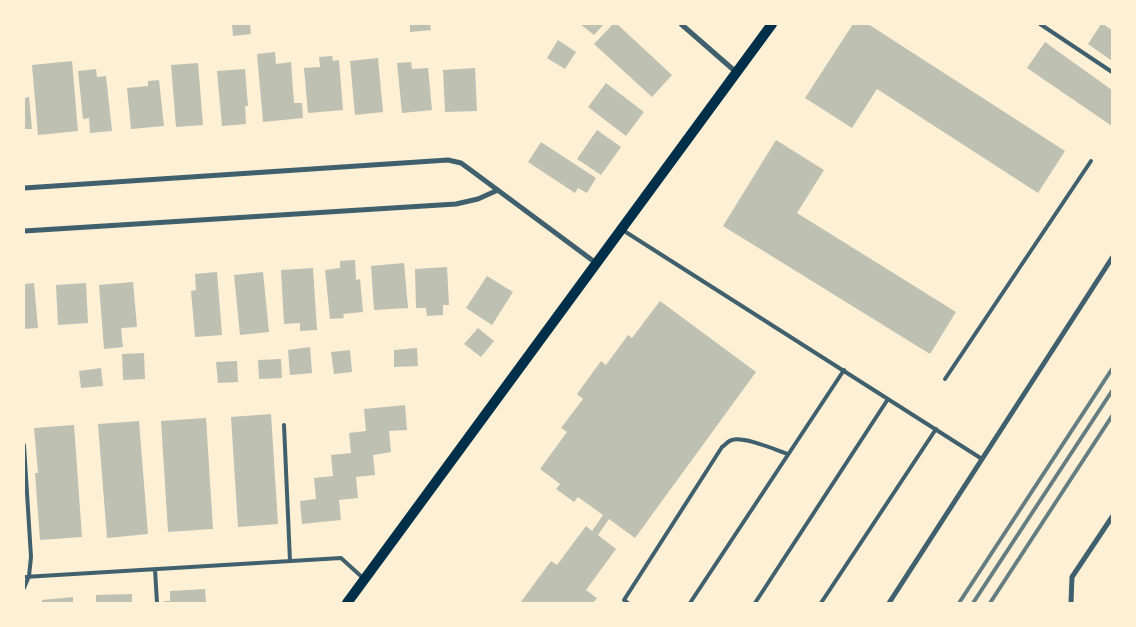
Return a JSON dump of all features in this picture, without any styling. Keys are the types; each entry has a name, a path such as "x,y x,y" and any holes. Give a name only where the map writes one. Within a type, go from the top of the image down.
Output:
{"main road":[{"path":"347,603 772,24"}],"street":[{"path":"681,24 736,72"},
{"path":"24,188 448,160 461,164 596,263"},
{"path":"24,231 456,204 498,190"},
{"path":"889,603 1112,258"},
{"path":"1071,603 1072,577 1112,516"}],"lane":[{"path":"1040,24 1112,72"},
{"path":"945,379 1091,160"},
{"path":"621,229 982,459"},
{"path":"690,603 844,370"},
{"path":"755,603 888,399"},
{"path":"284,425 290,561"},
{"path":"821,603 936,429"},
{"path":"628,603 624,600 722,447 731,440 740,439 788,454"},
{"path":"24,445 31,557 24,588"},
{"path":"26,576 342,558 365,579"},
{"path":"155,569 156,603"}],"building":[{"path":"232,24 250,24 251,34 233,36"},
{"path":"410,24 430,24 431,30 410,32"},
{"path":"580,24 604,24 594,35"},
{"path":"613,24 617,24 672,75 652,97 594,44"},
{"path":"853,24 868,24 1065,151 1038,193 877,89 852,128 805,98"},
{"path":"1101,24 1112,30 1112,61 1088,44"},
{"path":"558,40 576,52 565,69 547,58"},
{"path":"1045,42 1112,90 1112,126 1027,68"},
{"path":"275,52 276,64 291,62 294,103 302,103 303,118 263,122 257,54"},
{"path":"332,56 333,61 339,60 343,110 308,113 304,68 320,67 319,57"},
{"path":"378,58 383,112 355,115 350,61"},
{"path":"72,61 78,131 38,135 32,65"},
{"path":"411,62 412,69 428,68 432,110 402,113 397,63"},
{"path":"198,63 203,125 176,127 171,65"},
{"path":"475,68 477,111 445,112 443,70"},
{"path":"96,69 97,77 106,76 112,131 90,133 89,118 83,119 78,71"},
{"path":"245,69 248,106 245,106 246,124 222,126 217,71"},
{"path":"159,80 164,126 131,129 127,88 148,86 148,81"},
{"path":"606,83 644,112 626,136 588,107"},
{"path":"29,97 32,129 24,129 24,98"},
{"path":"597,130 621,147 601,175 577,159"},
{"path":"776,140 824,170 797,213 956,312 930,354 723,226"},
{"path":"541,142 596,178 587,193 578,188 575,193 528,162"},
{"path":"355,260 356,280 360,279 363,312 343,314 344,318 330,319 325,270 340,268 340,261"},
{"path":"404,263 408,308 374,310 371,266"},
{"path":"447,267 449,305 443,305 443,315 427,316 426,308 416,308 415,269"},
{"path":"313,268 317,330 300,331 300,323 284,324 281,270"},
{"path":"217,272 222,335 195,337 191,291 196,290 195,274"},
{"path":"263,272 269,332 240,335 234,275"},
{"path":"487,276 513,292 492,325 466,308"},
{"path":"133,282 137,327 121,328 123,347 104,349 99,285"},
{"path":"34,283 38,328 24,329 24,284"},
{"path":"86,283 88,323 58,325 56,285"},
{"path":"660,301 756,372 635,538 609,519 598,535 616,549 586,590 597,598 593,603 520,603 551,561 557,565 586,526 592,531 603,515 578,497 574,502 556,489 560,484 540,469 567,432 561,428 583,399 577,394 601,361 606,365 628,335 632,338"},
{"path":"478,328 494,341 481,357 464,344"},
{"path":"310,347 312,373 290,375 288,350"},
{"path":"417,348 418,366 394,367 394,350"},
{"path":"350,350 352,372 334,374 331,352"},
{"path":"144,353 145,379 123,380 122,354"},
{"path":"281,359 282,378 259,379 258,360"},
{"path":"237,361 238,382 218,383 216,362"},
{"path":"101,368 103,386 81,388 79,371"},
{"path":"405,405 407,430 389,431 391,452 373,455 375,475 356,477 358,498 339,500 341,520 302,524 300,501 316,499 314,478 333,476 331,455 351,453 349,433 366,431 364,409"},
{"path":"271,414 278,524 238,527 231,417"},
{"path":"206,418 213,529 168,532 161,421"},
{"path":"139,421 148,534 107,538 98,424"},
{"path":"74,425 82,537 40,540 35,473 38,473 34,428"},
{"path":"205,589 206,603 164,603 164,601 170,601 170,591"},
{"path":"132,594 132,603 96,603 96,595"},
{"path":"73,597 73,603 42,603 42,600"}],"railway":[{"path":"959,603 1112,369"},
{"path":"973,603 1112,391"},
{"path":"990,603 1112,416"}]}
